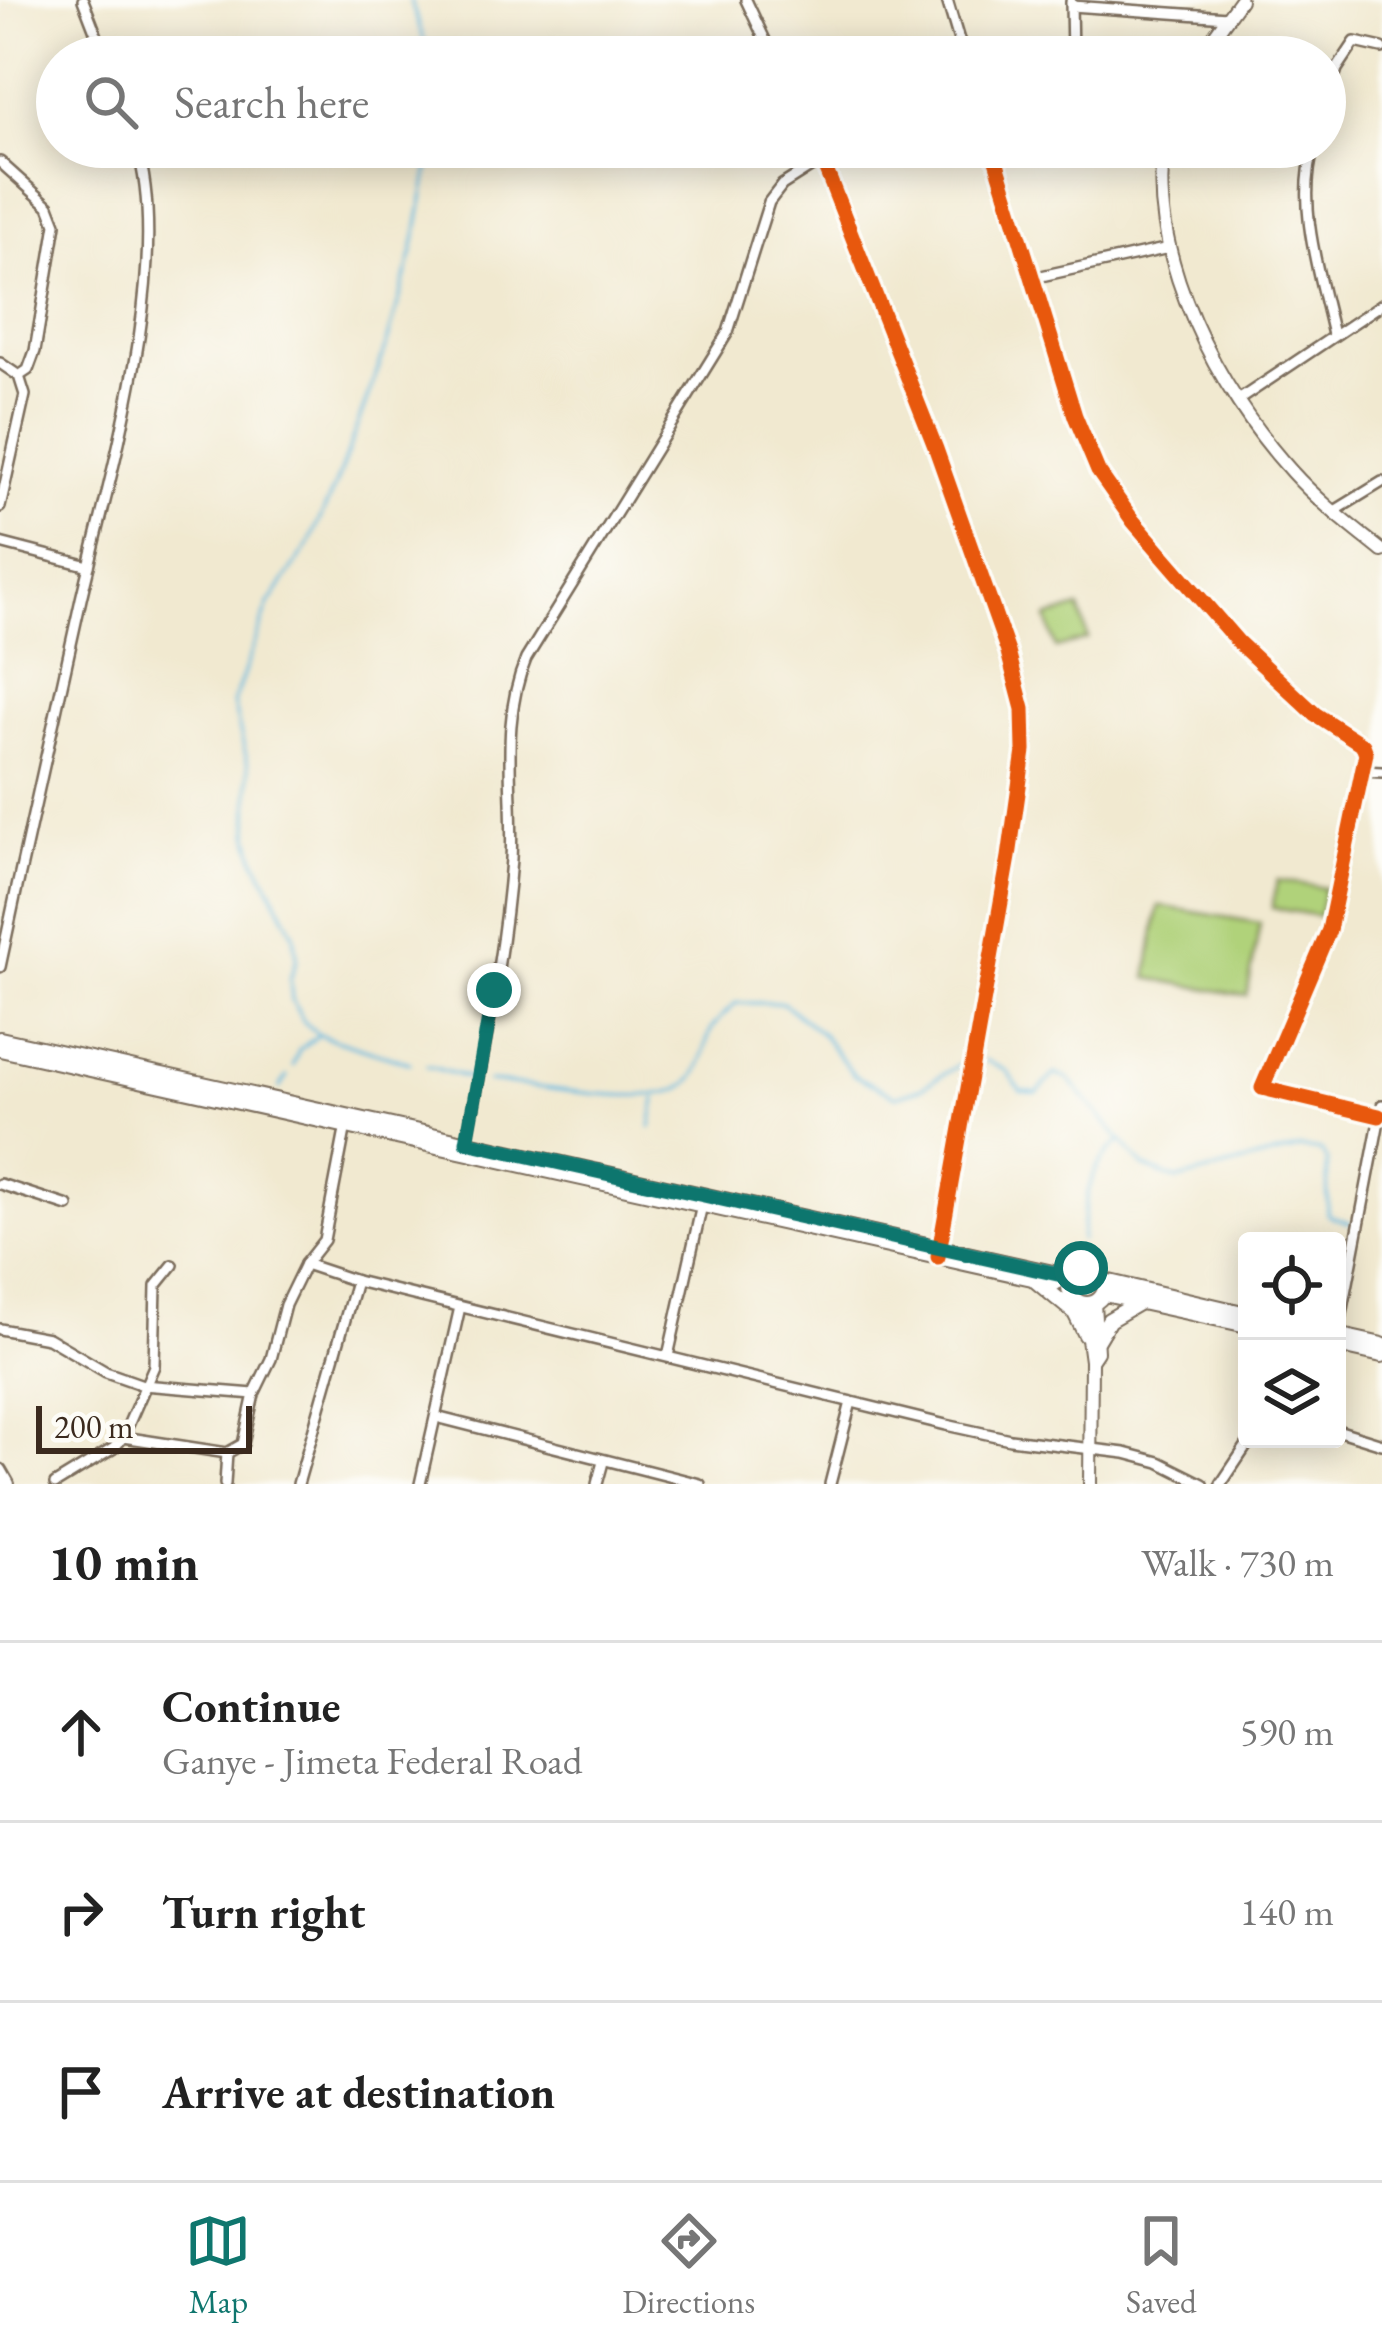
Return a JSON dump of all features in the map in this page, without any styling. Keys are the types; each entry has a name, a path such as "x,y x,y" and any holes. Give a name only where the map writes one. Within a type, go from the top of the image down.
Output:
{"main road":[{"path":"1214,36 1240,0"},
{"path":"1163,168 1161,198 1169,248 1198,326 1237,401 1289,470 1382,551"},
{"path":"0,1039 64,1058 702,1205 939,1252 1032,1278 1070,1281"},
{"path":"0,1049 64,1058"},
{"path":"347,1121 467,1142 1070,1281"},
{"path":"1070,1281 1081,1268 1098,1270 1091,1337"},
{"path":"1032,1278 1075,1313 1097,1352 1091,1361 1090,1484"},
{"path":"1070,1281 1073,1298 1096,1295 1238,1313"},
{"path":"1096,1295 1238,1323"},
{"path":"1091,1337 1139,1302"},
{"path":"1346,1337 1382,1345"},
{"path":"1346,1347 1382,1355"},
{"path":"0,1470 8,1484"}],"street":[{"path":"82,0 97,36"},
{"path":"746,0 763,36"},
{"path":"947,0 958,36"},
{"path":"1072,36 1071,3 1227,17"},
{"path":"1346,54 1355,42 1382,48"},
{"path":"0,162 49,206 56,224 35,351 28,370 19,376"},
{"path":"0,967 125,404 147,267 149,220 143,168"},
{"path":"467,1142 508,893 509,749 515,684 728,332 769,202 782,185 809,168"},
{"path":"827,168 936,449 1008,652 1023,709 1024,751 1009,857 939,1252"},
{"path":"999,168 1075,416 1098,471 1132,521 1238,641 1315,715 1364,745 1329,930 1262,1088 1381,1110 1346,1293"},
{"path":"1307,168 1307,197 1333,335"},
{"path":"1033,278 1169,248"},
{"path":"1237,401 1382,304"},
{"path":"0,363 19,376 25,394 0,506"},
{"path":"1334,512 1382,482"},
{"path":"0,543 88,566"},
{"path":"1360,771 1382,772"},
{"path":"123,1437 227,1453 243,1444 254,1394 271,1359 285,1305 305,1264 324,1240 347,1121"},
{"path":"0,1184 68,1206"},
{"path":"668,1356 702,1205"},
{"path":"305,1264 460,1307 1010,1439 1159,1462 1203,1484"},
{"path":"55,1484 123,1437 154,1366 156,1286 173,1265"},
{"path":"298,1484 356,1281"},
{"path":"420,1484 460,1307"},
{"path":"0,1329 47,1338 106,1372 142,1385 254,1394"},
{"path":"830,1484 851,1402"},
{"path":"436,1417 700,1484"},
{"path":"1346,1433 1382,1444"},
{"path":"1221,1484 1245,1448"},
{"path":"225,1484 227,1453"},
{"path":"597,1484 603,1462"}],"green space":[{"path":"1079,608 1088,639 1056,648 1047,618"},
{"path":"1277,880 1324,888 1319,916 1272,908"},
{"path":"1159,906 1260,923 1247,996 1147,978"}],"waterway":[{"path":"410,0 423,36"},
{"path":"410,1063 319,1035 302,1020 292,1000 290,979 297,958 294,934 255,858 249,832 249,768 233,703 269,604 308,546 335,486 385,350 413,251 429,168"},
{"path":"488,1082 594,1094 674,1091 694,1077 711,1030 736,1003 783,1003 823,1035 854,1075 896,1096 919,1089 959,1065"},
{"path":"293,1066 299,1050 317,1036"},
{"path":"985,1060 1007,1071 1021,1091 1037,1093 1055,1074 1068,1079 1144,1167 1178,1180 1301,1148 1321,1151 1327,1161 1328,1215 1351,1223"},
{"path":"427,1066 472,1079"},
{"path":"280,1088 287,1076"},
{"path":"651,1127 656,1099"},
{"path":"1081,1240 1095,1173 1121,1141"},
{"path":"1074,1267 1077,1252"}],"cycle path":[{"path":"825,168 936,449 1008,652 1023,709 1024,751 1009,857 938,1257"},
{"path":"998,168 1075,416 1098,471 1133,521 1238,642 1315,714 1363,745 1366,753 1329,930 1262,1088 1379,1116"}],"route":[{"path":"494,990 467,1142 1071,1277 1081,1268"}]}
